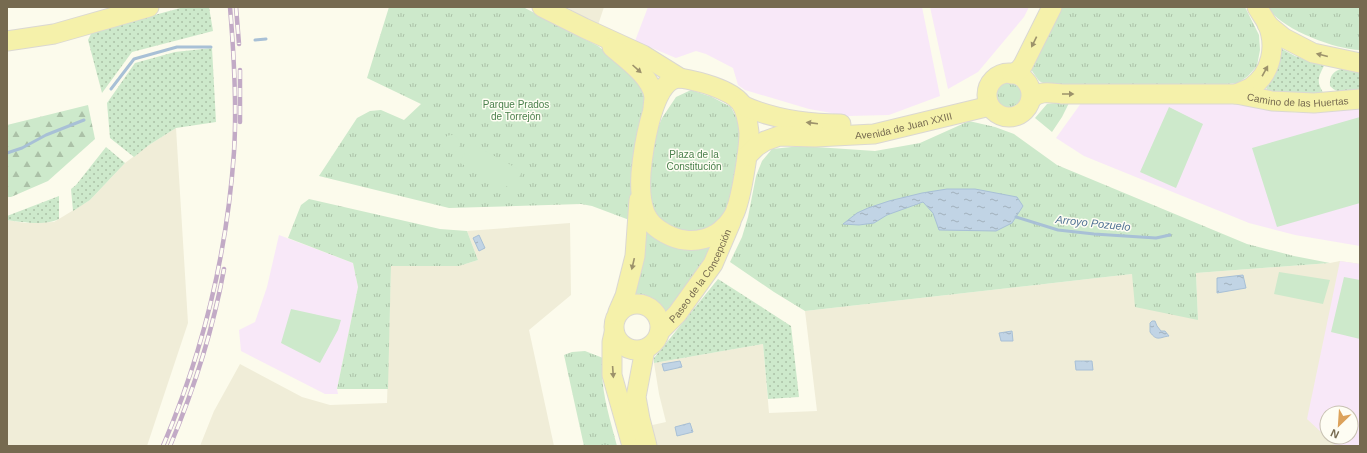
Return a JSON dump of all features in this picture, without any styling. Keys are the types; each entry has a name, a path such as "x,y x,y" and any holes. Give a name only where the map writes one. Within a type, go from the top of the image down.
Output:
{"main road":[{"path":"7,41 54,34 149,7"},
{"path":"542,7 642,55 680,78 693,80 726,92 736,98 742,105 749,133 747,156 740,196 733,217 719,233 697,240 685,240 675,237 655,226 649,220 642,206 640,185"},
{"path":"1012,74 1019,70 1023,65 1052,7"},
{"path":"1257,7 1267,24 1284,38 1313,53 1360,63"},
{"name":"Camino de las Huertas","path":"1236,94 1251,87 1261,79 1268,67 1272,52 1272,38 1267,24"},
{"path":"584,28 612,47 646,78 652,88 654,96 653,110 643,156 634,256 625,296 615,318 613,325 617,340 629,349 645,349 655,342 660,330 660,320 655,311 647,305 636,303 626,306 618,312"},
{"path":"1012,74 1027,82 1031,90 1031,99 1026,109 1015,116 1008,117 995,112 989,102 988,91 990,85 999,76 1012,74"},
{"path":"653,110 661,92 667,84 672,80 680,78"},
{"name":"Camino de las Huertas","path":"1031,99 1036,94 1044,92 1062,94 1236,94 1272,101 1314,103 1360,99"},
{"name":"Avenida de Juan XXIII","path":"742,105 757,112 783,119 816,124 875,124 915,118 939,109 989,102"},
{"name":"Avenida de Juan XXIII","path":"747,156 765,141 780,136 815,137 874,134 989,102"},
{"name":"Paseo de la Concepción","path":"660,330 677,314 713,264 733,217"},
{"path":"614,333 612,342 612,375 632,446"},
{"path":"645,349 636,397 647,446"}],"shaded area":[{"path":"566,7 604,7 598,25"},
{"path":"648,7 922,7 940,96 889,115 848,116 809,109 745,90 738,85 733,68 706,54 696,51 676,58 635,41"},
{"path":"930,7 1029,7 1024,17 978,72 948,89"},
{"path":"1084,99 1223,103 1295,113 1360,109 1360,246 1295,235 1249,223 1084,156 1056,138"},
{"path":"176,128 188,323 147,446 7,446 7,220 25,223 54,222 90,200 125,163 149,145"},
{"path":"570,223 571,295 529,330 554,446 200,446 214,411 240,364 302,397 330,405 387,403 391,266 459,266 478,260 467,231"},
{"path":"279,235 353,263 358,287 337,389 338,394 325,394 241,351 239,330 255,322 267,287"},
{"path":"1340,261 1360,264 1360,446 654,446 648,426 666,422 659,394 654,363 763,344 769,413 817,411 805,311 1132,274 1198,320 1196,273"},
{"path":"1340,261 1360,264 1360,446 1335,445 1359,445 1359,405 1319,405 1319,430 1307,419"}],"green space":[{"path":"184,7 209,7 213,31 132,52 102,93 88,40 92,32"},
{"name":"Parque Prados de Torrejón","path":"389,7 523,7 598,46 626,68 646,90 632,221 592,206 581,204 449,208 319,176 357,118 370,111 381,110 404,120 421,104 367,78"},
{"path":"1245,7 1259,35 1260,50 1257,66 1248,76 1238,83 1204,86 1053,88 1039,81 1030,68 1033,51 1062,8"},
{"path":"1268,7 1360,7 1360,50 1349,49 1323,42 1296,30 1274,15"},
{"path":"212,48 216,122 176,128 149,145 134,157 110,138 107,103 135,63 175,52"},
{"path":"1282,49 1295,56 1324,66 1320,74 1319,83 1324,94 1267,93 1266,84"},
{"path":"1345,68 1360,70 1360,94 1340,92 1330,86 1333,73"},
{"path":"1009,81 1015,82 1023,90 1023,102 1015,110 1009,111 1003,110 995,102 994,96 995,90 1003,82"},
{"name":"Plaza de la Constitución","path":"691,90 712,97 731,107 738,121 740,133 735,190 724,215 716,223 703,230 685,232 672,228 659,219 649,202 648,168 657,130 662,118 676,97"},
{"path":"1070,101 1052,132 1035,118 1047,104"},
{"path":"88,105 95,139 48,181 11,197 7,197 7,125"},
{"path":"1169,107 1203,124 1176,188 1140,172"},
{"path":"1360,117 1360,203 1277,227 1252,148"},
{"path":"969,121 995,127 1014,134 1057,165 1247,244 1294,256 1330,263 1196,273 1198,320 1135,307 1132,274 805,311 730,262 742,237 748,217 756,176 762,161 772,149 801,146 875,151 920,143"},
{"path":"451,135 457,138 460,144 457,150 451,153 445,150 442,144 445,138"},
{"path":"474,145 520,170 521,174 512,189 460,163 467,148"},
{"path":"106,147 125,163 90,200 73,211 71,189 76,185"},
{"path":"59,196 59,219 41,223 7,220 7,216"},
{"path":"309,199 440,229 467,231 478,260 459,266 391,266 388,389 337,389 358,287 353,263 288,238 301,205"},
{"path":"645,221 718,240 665,318 662,312 654,304 646,300 629,298"},
{"path":"1279,272 1330,280 1323,304 1274,294"},
{"path":"1344,277 1360,280 1360,339 1331,332"},
{"path":"718,279 791,326 799,397 768,399 763,344 654,363 654,358"},
{"path":"291,309 341,320 338,330 320,363 281,343"},
{"path":"585,351 603,358 602,369 604,391 617,446 584,446 564,355 572,352"}],"water":[{"path":"947,189 975,189 1017,197 1023,206 1012,223 996,231 939,230 933,213 923,202 887,215 874,223 859,225 843,224 857,213 868,208 922,193"},
{"path":"479,235 485,248 479,251 473,238"},
{"path":"1243,275 1246,288 1217,293 1217,278"},
{"path":"1155,321 1161,331 1165,331 1169,336 1157,338 1152,335 1150,332 1150,323"},
{"path":"1012,331 1013,341 1001,341 999,333"},
{"path":"680,361 682,367 664,371 662,364"},
{"path":"1075,361 1092,361 1093,370 1076,370"},
{"path":"690,423 693,432 677,436 675,427"}],"waterway":[{"name":"Arroyo Pozuelo","path":"255,40 266,39"},
{"name":"Arroyo Pozuelo","path":"111,89 134,59 177,47 211,47"},
{"name":"Arroyo Pozuelo","path":"7,153 22,148 46,135 84,120"},
{"name":"Arroyo Pozuelo","path":"1016,217 1058,230 1156,238 1170,235"}],"railway":[{"path":"163,446 190,375 201,339 211,302 226,228 231,190 235,134 235,80 230,7"},
{"path":"236,7 239,44"},
{"path":"240,70 240,122"},
{"path":"170,446 202,359 220,292 224,269"}]}
